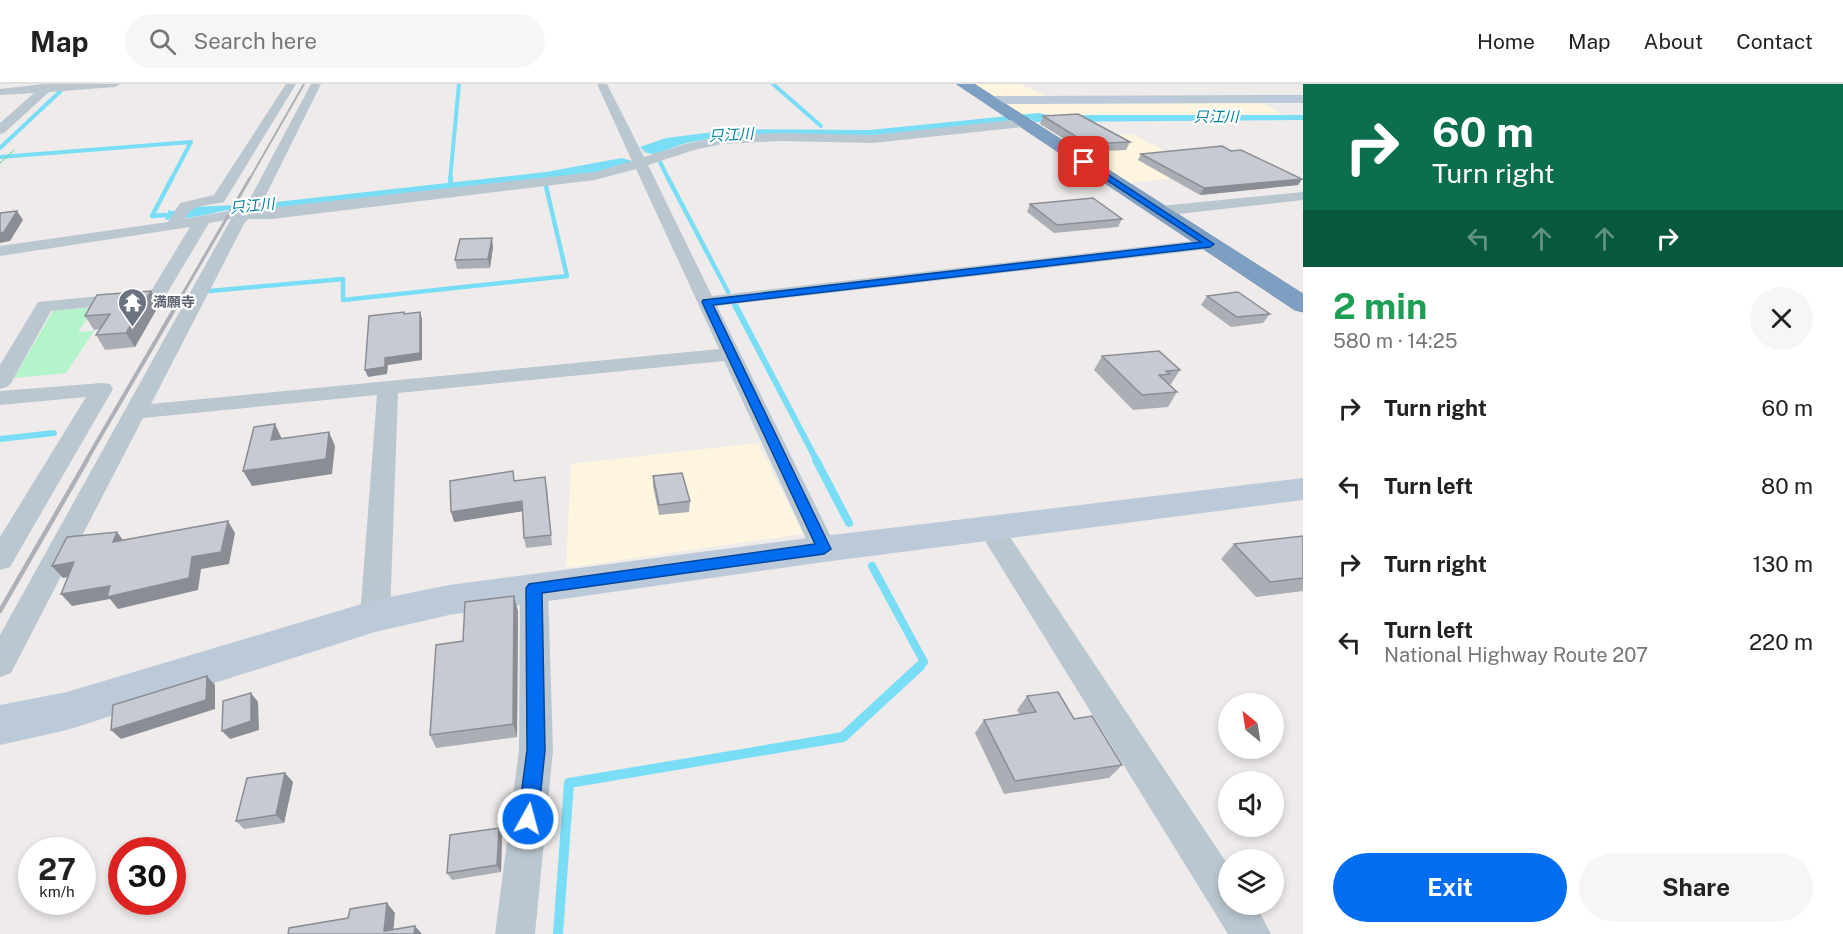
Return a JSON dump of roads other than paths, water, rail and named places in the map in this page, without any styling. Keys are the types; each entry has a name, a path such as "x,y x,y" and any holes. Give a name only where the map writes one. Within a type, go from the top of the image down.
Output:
{"highway":[{"path":"964,84 1303,305"}],"street":[{"path":"0,92 115,84"},
{"path":"178,218 186,204 219,199 291,84"},
{"path":"0,664 239,219 252,208 316,84"},
{"path":"602,84 824,549"},
{"path":"0,130 57,87"},
{"path":"989,100 1303,99"},
{"path":"0,251 178,218 202,221 214,216 252,208 272,214 545,184 595,176 638,158 723,140 876,138 1016,118"},
{"path":"1160,211 1303,196"},
{"path":"0,383 45,306 157,296 202,221"},
{"path":"706,302 1210,244"},
{"path":"135,412 731,354"},
{"path":"375,616 388,387"},
{"path":"0,398 102,389 0,560"},
{"path":"0,725 67,711 375,616 450,600 824,549 1303,489"},
{"path":"991,529 1218,883"},
{"path":"515,934 536,750 534,588"},
{"path":"1239,915 1251,934"}],"water":[{"path":"1038,113 1050,115 1303,115 1303,120 1035,122 1031,119 875,135 718,137 686,143 654,154 646,153 640,147 666,138 738,129 870,130"},
{"path":"622,158 632,161 627,166 599,173 272,210 242,208 190,218 165,220 169,209 170,211 189,210 192,207 258,204 546,172"}],"waterway":[{"path":"0,148 68,84"},
{"path":"450,180 459,84"},
{"path":"773,84 821,126"},
{"path":"0,157 191,142 171,180"},
{"path":"660,162 668,178"},
{"path":"165,215 152,216 172,178"},
{"name":"只江川","path":"450,185 451,178"},
{"path":"210,291 343,279 343,300 567,276 544,178"},
{"path":"668,178 728,292"},
{"path":"735,305 817,461"},
{"path":"0,439 54,433"},
{"path":"816,460 849,523"},
{"path":"872,566 924,662 920,666"},
{"path":"558,934 569,783 843,737 920,666"}],"railway":[{"path":"249,180 304,84"},
{"path":"178,302 250,178"},
{"path":"86,461 179,301"},
{"path":"0,611 87,460"}],"place":[{"name":"満願寺","path":"132,328"}]}
